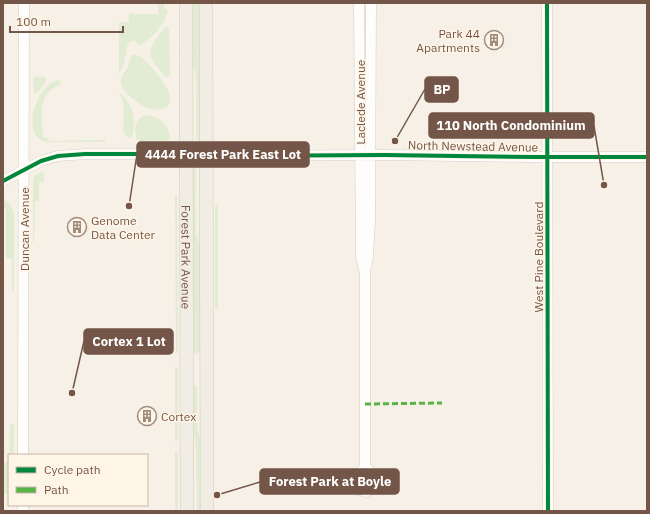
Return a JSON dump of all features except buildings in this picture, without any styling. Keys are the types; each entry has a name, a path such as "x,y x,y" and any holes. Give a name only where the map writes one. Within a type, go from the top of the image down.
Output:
{"main road":[{"name":"Forest Park Avenue","path":"186,3 187,511"},
{"name":"Forest Park Avenue","path":"206,3 207,511"}],"street":[{"name":"Duncan Avenue","path":"23,454 24,3"},
{"name":"Laclede Avenue","path":"359,3 369,234 368,256 365,272 365,466"},
{"name":"Laclede Avenue","path":"365,155 371,3"},
{"name":"West Pine Boulevard","path":"547,3 548,511"},
{"name":"North Newstead Avenue","path":"3,181 24,169 47,159 65,155 186,154 206,156 365,155 647,157"}],"green space":[{"path":"158,3 164,3 164,7 168,12 166,17 153,35 140,46 135,41 128,44 122,70 119,73 119,22 129,22 129,13 158,14"},
{"path":"191,3 200,3 200,140 196,140 196,76 192,62"},
{"path":"166,27 168,27 169,30 170,76 165,77 154,63 150,52 154,41"},
{"path":"132,55 138,55 143,58 160,77 169,92 170,102 166,107 156,110 145,107 135,101 123,88 121,78 128,67"},
{"path":"36,76 45,77 46,81 40,90 34,94 33,79"},
{"path":"59,80 61,82 60,85 52,89 47,94 42,107 43,138 48,138 49,141 105,140 106,142 46,142 38,138 34,131 32,122 37,100 50,84"},
{"path":"118,91 128,102 133,116 134,126 130,139 123,130 123,105"},
{"path":"145,115 150,115 159,119 166,126 170,139 166,141 139,141 136,138 136,125 139,119"},
{"path":"192,169 196,169 196,232 201,251 201,350 197,354 193,351"},
{"path":"42,172 43,174 44,173 44,182 39,182 39,201 35,201 33,243 33,181 35,175"},
{"path":"175,196 177,196 178,351 176,355"},
{"path":"3,199 9,203 14,212 14,291 12,291 12,259 6,258 6,208 3,208"},
{"path":"218,202 218,309 215,309 215,206"},
{"path":"175,367 178,367 178,441 175,441"},
{"path":"193,385 196,385 197,387 197,425 201,445 201,511 197,511 196,447 193,426"},
{"path":"10,424 14,424 14,454 9,454"},
{"path":"175,452 178,452 178,511 175,511"},
{"path":"8,462 8,495 3,492 3,464"}],"marked path":[{"path":"365,404 442,403"}],"cycle path":[{"path":"547,3 548,511"},
{"path":"3,181 41,161 58,156 85,154 174,154 218,156 384,155 647,157"}],"place":[{"name":"Park 44 Apartments","path":"494,40"},
{"name":"BP","path":"395,141"},
{"name":"110 North Condominium","path":"604,185"},
{"name":"4444 Forest Park East Lot","path":"129,206"},
{"name":"Genome Data Center","path":"77,227"},
{"name":"Cortex 1 Lot","path":"72,393"},
{"name":"Cortex","path":"147,416"},
{"name":"Forest Park at Boyle","path":"217,495"}]}
